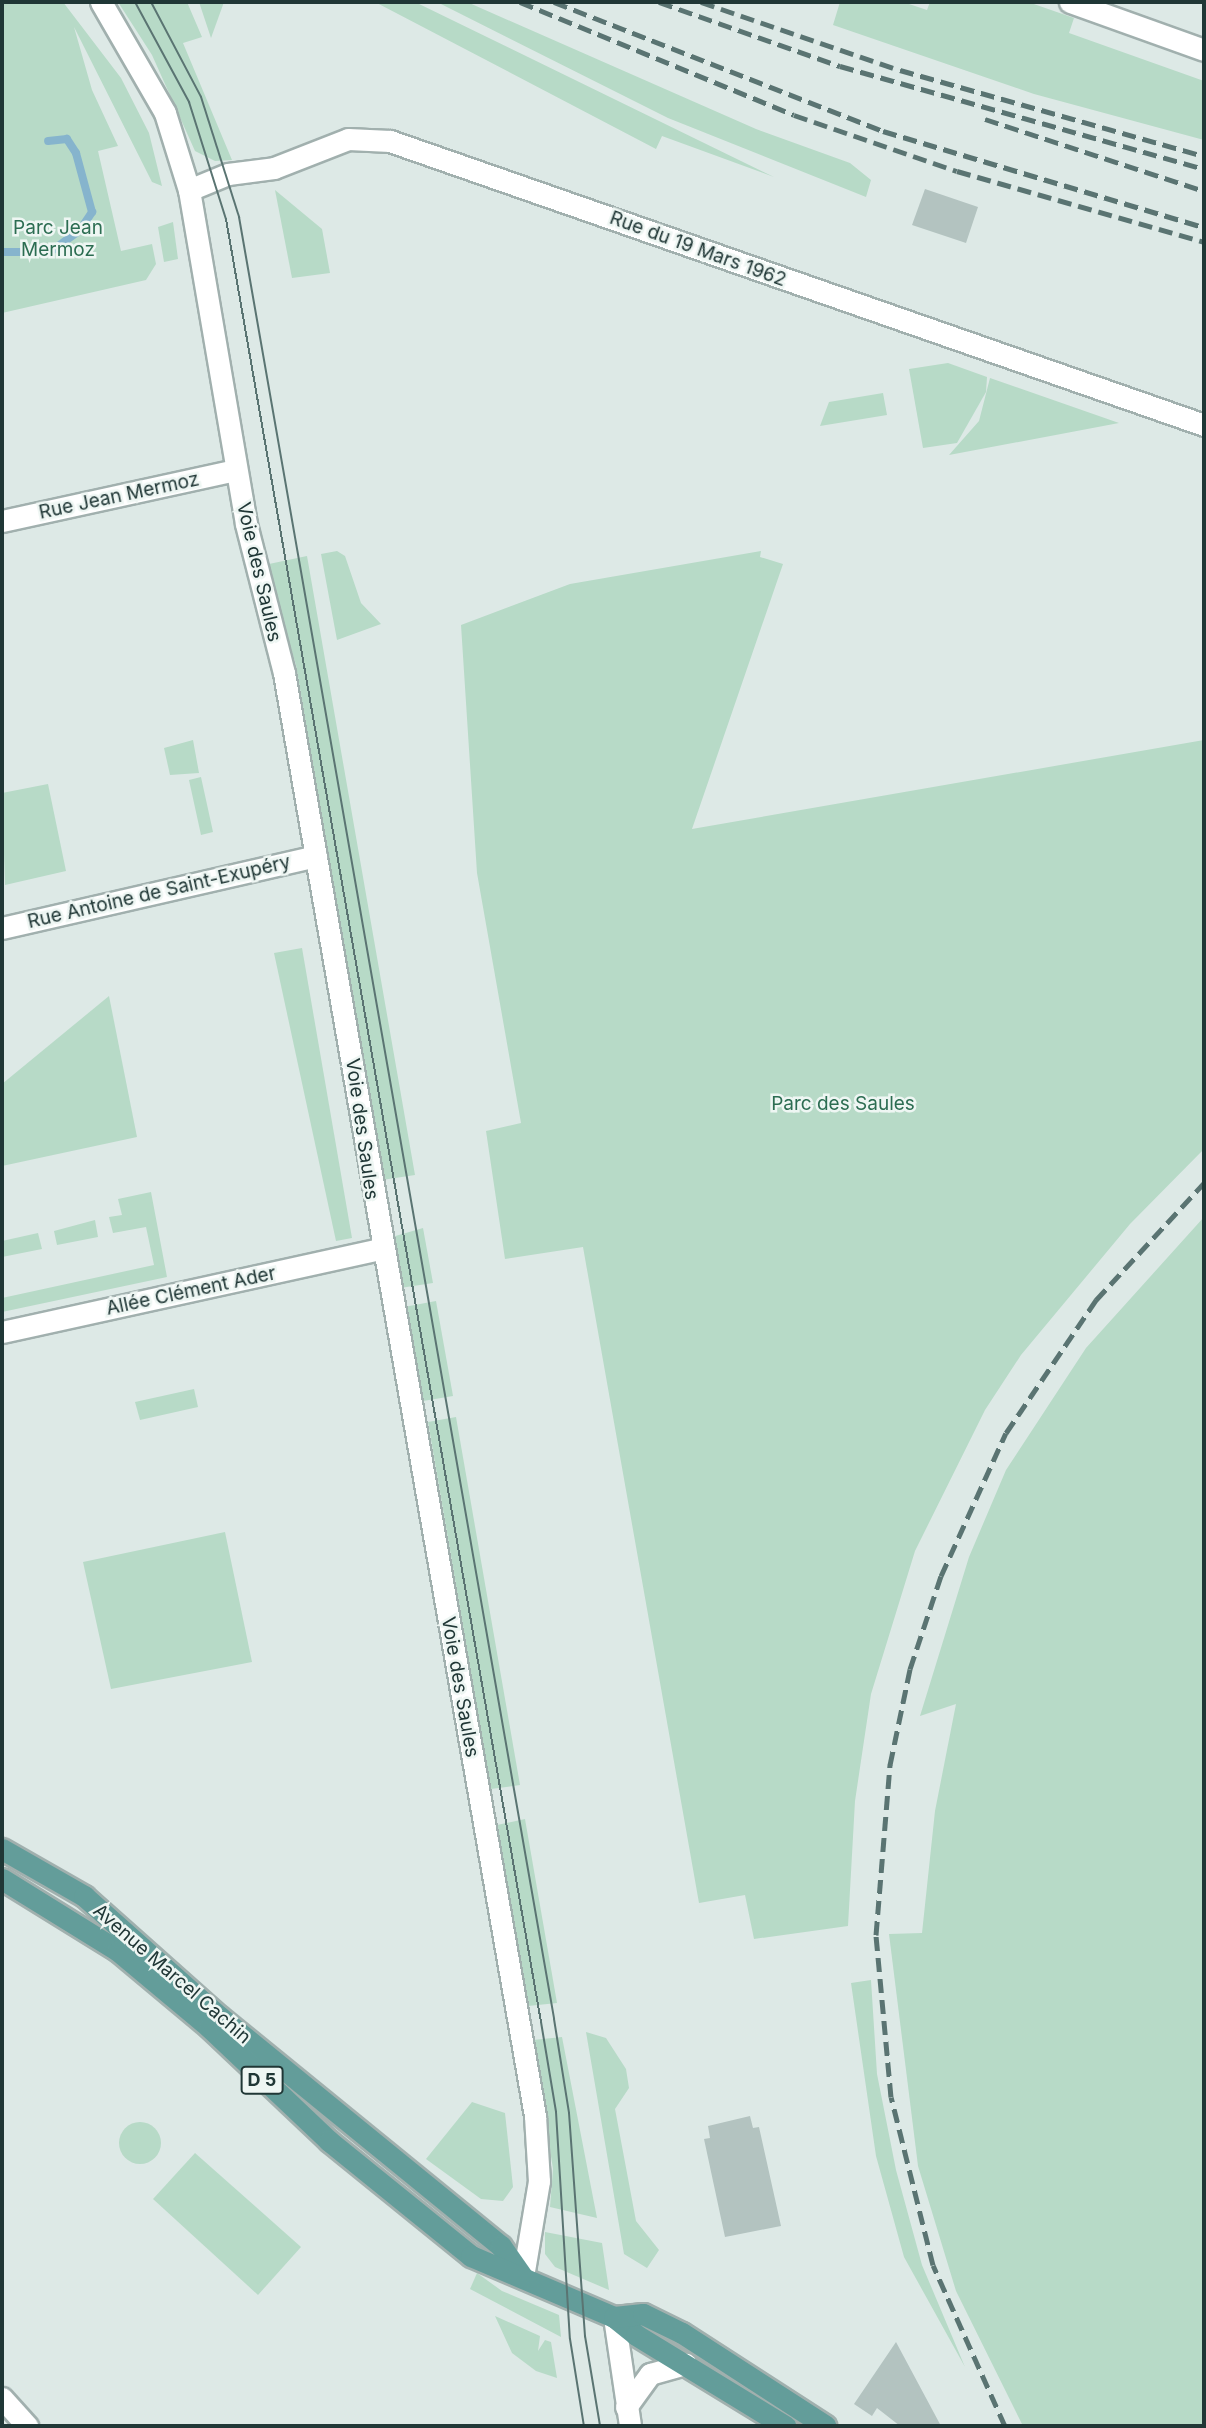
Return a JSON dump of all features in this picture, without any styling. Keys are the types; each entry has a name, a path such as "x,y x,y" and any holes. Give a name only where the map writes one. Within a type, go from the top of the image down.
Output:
{"main road":[{"name":"Avenue Marcel Cachin","path":"2,1849 84,1896 220,2017 501,2246 523,2277"},
{"name":"Avenue Marcel Cachin","path":"2,1879 118,1951 209,2027 329,2141 471,2256 614,2317 785,2426"},
{"name":"Avenue Marcel Cachin","path":"614,2317 643,2314 682,2333 825,2426"}],"street":[{"name":"Voie des Saules","path":"101,2 165,113 189,190 236,470 257,576 284,673 367,1140 381,1250 535,2116 539,2181 523,2277"},
{"path":"1070,2 1204,50"},
{"name":"Rue du 19 Mars 1962","path":"189,190 229,174 274,168 348,139 390,141 1204,425"},
{"name":"Rue Jean Mermoz","path":"2,521 236,470"},
{"name":"Rue Antoine de Saint-Exupéry","path":"2,928 316,856"},
{"name":"Allée Clément Ader","path":"2,1332 381,1250"},
{"path":"614,2317 628,2416"},
{"path":"628,2416 650,2374 687,2364"},
{"path":"2,2398 27,2426"}],"green space":[{"name":"Parc Jean Mermoz","path":"2,2 63,2 121,78 149,133 162,186 152,182 74,27 92,90 118,146 98,151 121,251 152,244 156,264 146,280 2,313"},
{"path":"118,2 187,2 202,37 183,43 232,160 215,161 195,151 152,55"},
{"path":"199,2 224,2 211,38"},
{"path":"375,2 415,2 774,177 662,136 656,149"},
{"path":"437,2 467,2 756,129 850,163 871,180 866,197 668,118"},
{"path":"840,2 903,2 927,10 930,2 1028,2 1074,18 1069,33 1204,81 1204,140 1034,94 833,25"},
{"path":"275,190 322,229 330,273 292,278"},
{"path":"173,222 178,259 164,262 158,227"},
{"path":"948,363 987,377 986,392 957,443 923,448 909,369"},
{"path":"990,378 1119,423 949,455 979,421"},
{"path":"883,393 887,415 820,426 829,402"},
{"path":"337,551 345,556 361,603 381,624 337,640 321,554"},
{"name":"Parc des Saules","path":"761,551 760,557 783,564 692,829 1204,740 1204,1149 1130,1224 1021,1355 985,1410 915,1551 871,1694 855,1801 848,1926 754,1939 745,1895 699,1903 583,1247 505,1259 486,1131 521,1123 477,873 461,625 570,584"},
{"path":"307,556 415,1175 382,1180 296,665 270,579 269,564"},
{"path":"193,740 199,773 170,775 164,748"},
{"path":"201,777 213,832 201,835 189,780"},
{"path":"48,784 66,871 5,885 2,793"},
{"path":"302,948 352,1238 336,1241 274,953"},
{"path":"109,996 137,1137 2,1166 2,1084"},
{"path":"151,1192 167,1277 2,1312 2,1298 154,1265 146,1227 113,1233 109,1217 122,1215 118,1199"},
{"path":"1204,1217 1204,2426 1023,2426 956,2291 918,2166 889,1934 922,1933 935,1811 956,1704 920,1716 969,1557 1006,1470 1086,1348"},
{"path":"95,1220 98,1237 57,1245 54,1231"},
{"path":"423,1228 433,1283 400,1288 392,1237"},
{"path":"38,1233 42,1249 2,1257 2,1241"},
{"path":"436,1301 453,1396 423,1401 404,1307"},
{"path":"194,1389 198,1407 140,1420 135,1402"},
{"path":"456,1417 520,1785 491,1789 428,1422"},
{"path":"225,1532 252,1662 111,1689 83,1562"},
{"path":"525,1819 557,2003 528,2006 497,1825"},
{"path":"871,1980 877,2074 896,2170 922,2265 965,2367 904,2257 876,2156 851,1983"},
{"path":"586,2032 606,2038 626,2069 629,2088 615,2109 636,2221 659,2250 647,2268 624,2254"},
{"path":"562,2037 597,2218 550,2207 553,2169 533,2040"},
{"path":"472,2102 505,2113 513,2187 503,2201 481,2199 426,2159"},
{"path":"140,2122 155,2128 161,2143 155,2158 140,2164 125,2158 119,2143 125,2128"},
{"path":"195,2153 301,2247 258,2295 153,2199"},
{"path":"545,2232 602,2243 609,2290 555,2267 545,2254"},
{"path":"477,2273 502,2291 559,2315 561,2337 470,2289"},
{"path":"495,2316 540,2336 538,2351 545,2340 551,2342 557,2378 536,2371 512,2353"}],"building":[{"path":"925,189 978,207 966,243 912,225"},
{"path":"750,2116 753,2128 759,2127 781,2226 725,2237 704,2139 710,2138 708,2126"},
{"path":"896,2342 941,2426 900,2426 877,2408 872,2416 854,2404"}],"waterway":[{"path":"2,252 50,252 80,230 92,212 76,153 67,139 48,141"}],"tram line":[{"path":"135,2 189,102 226,219 556,2112 570,2339 584,2426"},
{"path":"151,2 201,97 239,217 554,2019 569,2113 585,2336 600,2426"}],"railway":[{"path":"520,2 794,115 957,171 1204,242"},
{"path":"554,2 883,131 1204,227"},
{"path":"659,2 840,66 1204,169"},
{"path":"701,2 900,70 1204,156"},
{"path":"985,119 1204,191"},
{"path":"1005,2426 933,2265 891,2097 876,1935 890,1765 910,1669 941,1576 1006,1433 1096,1300 1204,1183"}]}
